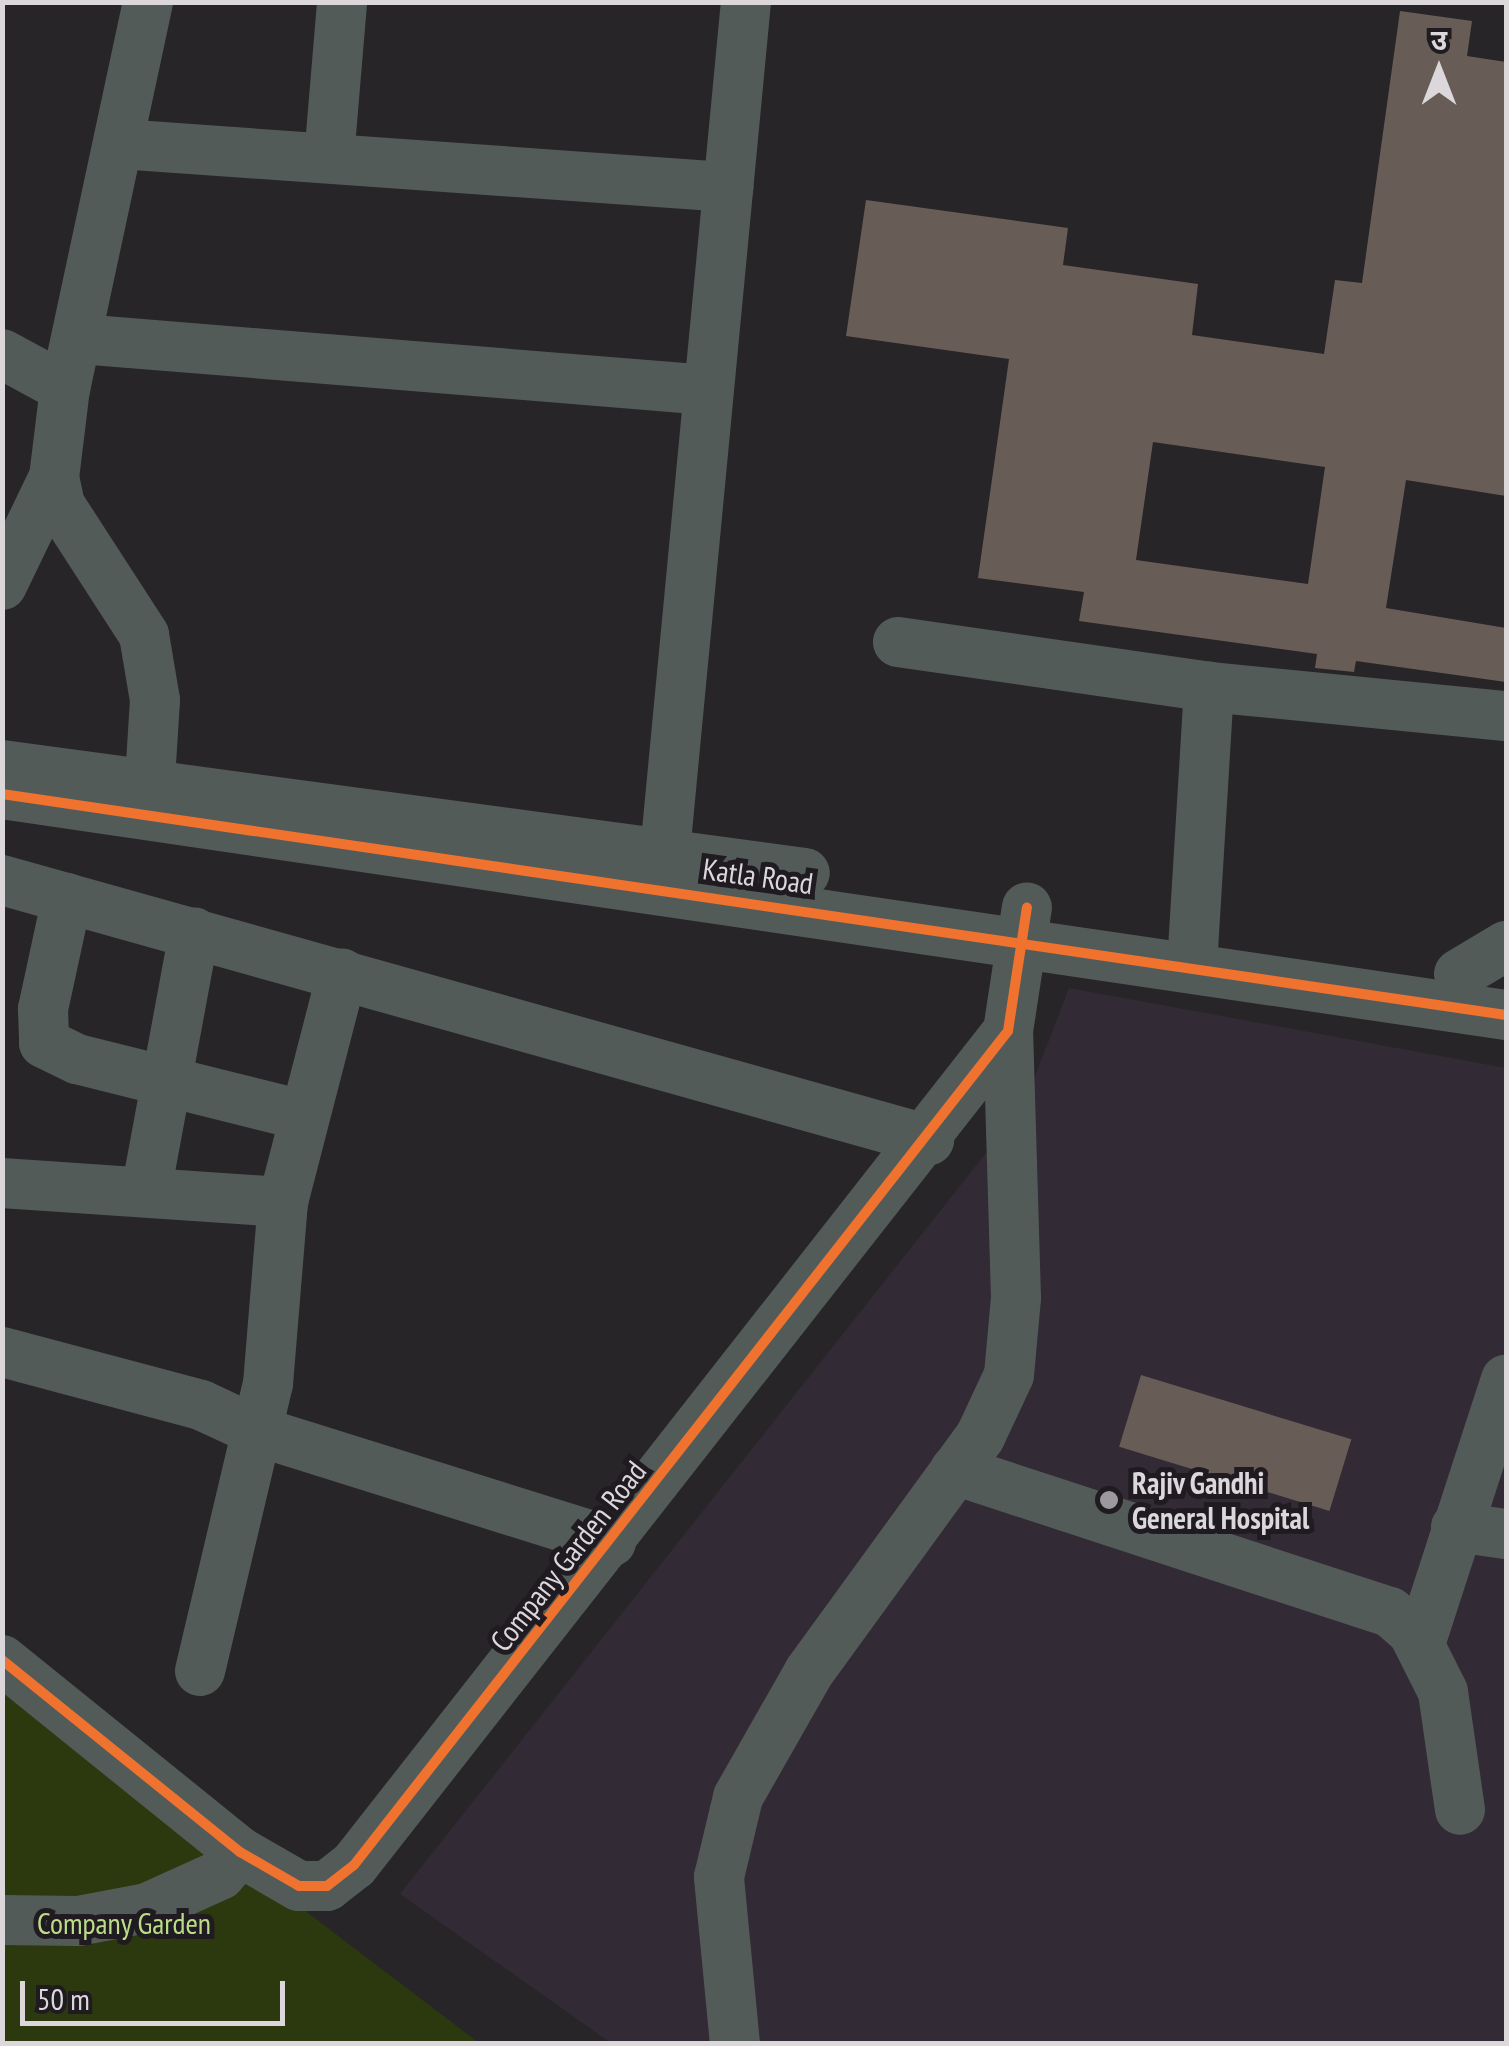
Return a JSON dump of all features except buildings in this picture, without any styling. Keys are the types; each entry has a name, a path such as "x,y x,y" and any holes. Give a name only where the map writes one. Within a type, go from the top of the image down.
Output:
{"street":[{"path":"148,2 80,339 64,388 54,477 60,505 144,636 155,700 150,780"},
{"path":"329,158 342,2"},
{"path":"686,867 708,390 746,2"},
{"path":"120,144 728,187"},
{"path":"80,339 708,390"},
{"path":"2,354 64,388"},
{"path":"2,585 54,477"},
{"path":"898,642 1210,687 1506,716"},
{"path":"1194,949 1210,687"},
{"name":"Katla Road","path":"2,765 150,780 205,807"},
{"name":"Katla Road","path":"2,794 205,807 686,867 1194,949 1483,977"},
{"path":"4,886 67,898 194,932 929,1140"},
{"path":"67,898 42,1009 44,1043 167,1081 302,1115"},
{"name":"Company Garden Road","path":"2,1660 240,1852 299,1886 327,1886 354,1865 929,1140 1008,1031 1025,923"},
{"path":"146,1192 194,932"},
{"path":"1483,977 1506,946"},
{"name":"Katla Road","path":"1194,949 1506,1016"},
{"path":"200,1671 258,1431 283,1202 302,1115 342,974"},
{"path":"735,2044 719,1877 738,1797 810,1672 994,1411 1014,1345 1008,1031"},
{"path":"2,1182 283,1202"},
{"path":"2,1352 201,1405 258,1431"},
{"path":"2,1374 258,1431 611,1542"},
{"path":"1420,1644 1506,1380"},
{"path":"955,1470 1390,1612 1420,1644 1443,1692 1460,1810"},
{"path":"1456,1526 1506,1534"},
{"path":"2,1920 78,1921 148,1908 220,1875 240,1852"}],"shaded area":[{"name":"Rajiv Gandhi General Hospital","path":"1069,988 1506,1068 1506,2043 611,2043 400,1894 1024,1105"}],"green space":[{"name":"Company Garden","path":"3,1681 479,2043 3,2043"}],"cycle path":[{"path":"2,794 1506,1015"},
{"path":"2,1660 240,1852 299,1886 327,1886 354,1865 1008,1031 1027,907"}],"place":[{"name":"Rajiv Gandhi General Hospital","path":"1109,1500"}]}
